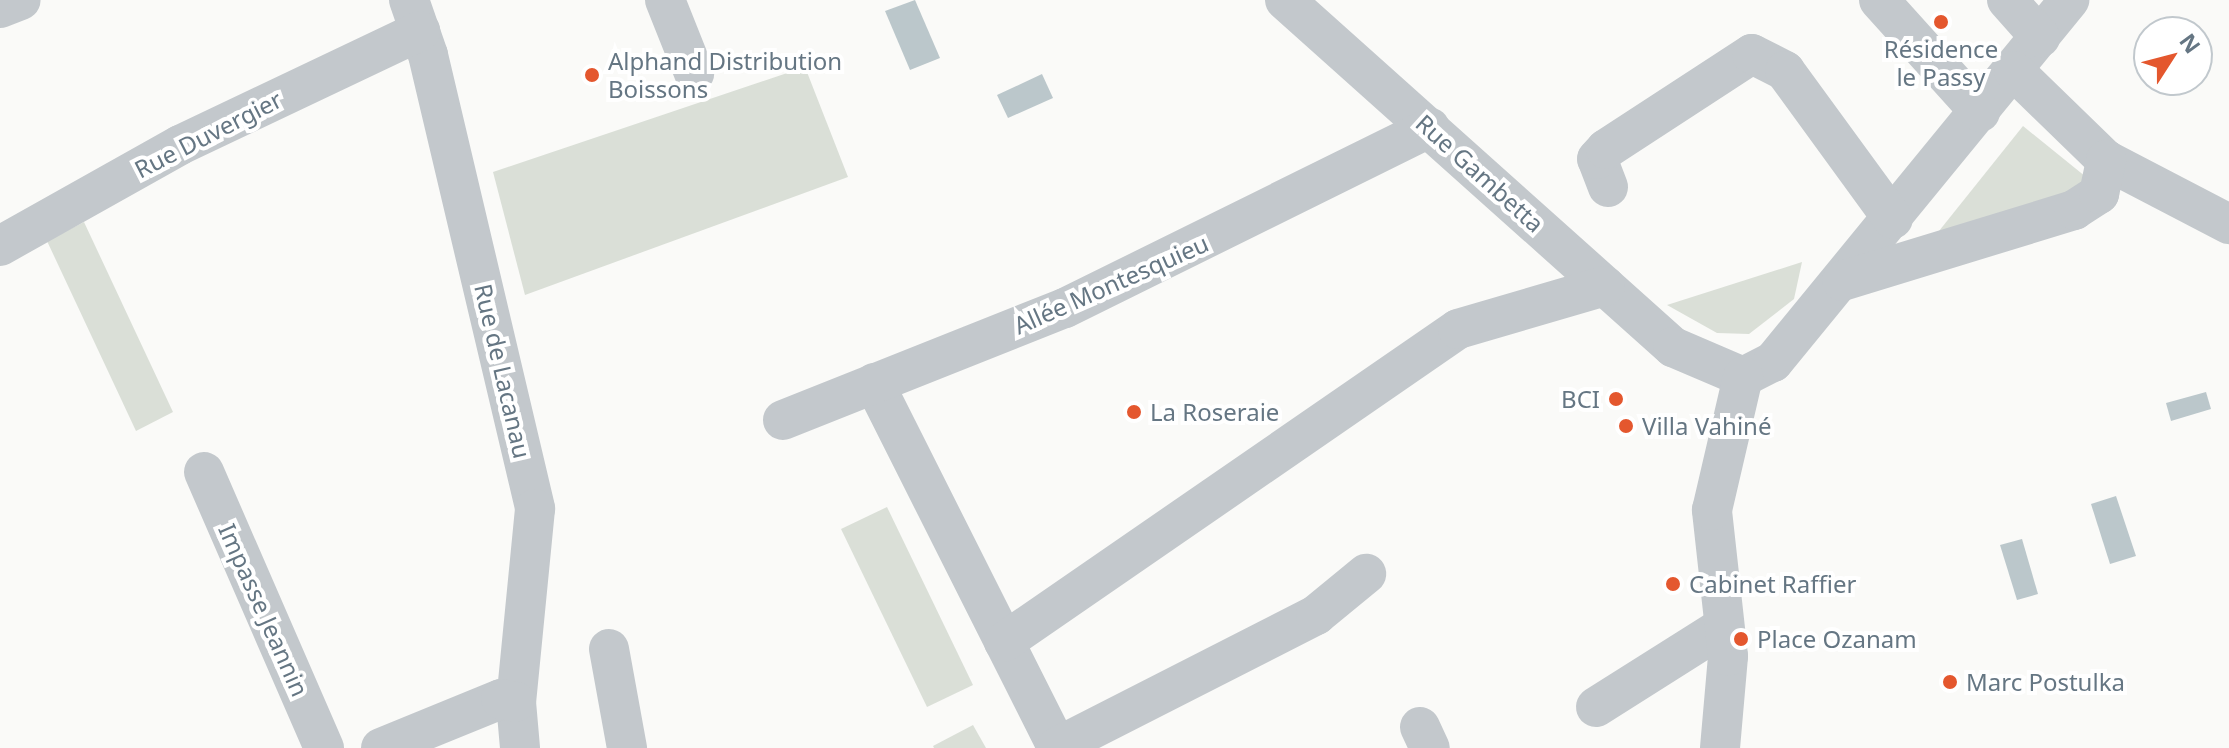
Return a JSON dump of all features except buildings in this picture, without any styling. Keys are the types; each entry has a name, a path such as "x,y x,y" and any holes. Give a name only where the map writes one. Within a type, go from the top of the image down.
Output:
{"street":[{"path":"0,8 21,0"},
{"path":"665,0 694,73"},
{"name":"Rue Gambetta","path":"1285,0 1673,347 1743,377"},
{"path":"1879,0 1980,112"},
{"path":"2007,0 2040,37"},
{"path":"1720,748 1727,726 1724,626 1712,510 1743,377 1773,362 2069,0"},
{"name":"Rue Duvergier","path":"0,246 414,16"},
{"name":"Rue de Lacanau","path":"414,16 535,509 516,702 520,748"},
{"path":"1608,187 1597,159 1606,149 1752,54 1785,71 1893,219"},
{"path":"2014,71 2106,160 2229,224"},
{"name":"Allée Montesquieu","path":"783,420 1065,308 1419,140 1430,128"},
{"path":"1842,281 2074,210 2099,194 2106,160"},
{"path":"1004,642 1458,329 1605,286"},
{"path":"874,383 1057,747 1316,615 1366,574"},
{"name":"Impasse Jeannin","path":"204,472 324,748"},
{"path":"1596,707 1724,626"},
{"path":"609,649 627,748"},
{"path":"381,748 501,699 516,702"}],"shaded area":[{"path":"915,0 940,58 910,70 885,11"},
{"path":"805,67 848,177 525,295 493,172"},
{"path":"1042,74 1053,98 1008,118 997,95"},
{"path":"2023,126 2091,181 2083,191 1923,251"},
{"path":"84,222 173,412 136,431 47,241"},
{"path":"1802,262 1794,299 1749,334 1717,333 1667,305"},
{"path":"2206,392 2211,409 2171,421 2166,403"},
{"path":"2116,496 2136,556 2110,564 2091,504"},
{"path":"887,507 973,685 927,707 841,529"},
{"path":"2022,539 2038,594 2017,600 2000,545"},
{"path":"973,725 986,748 934,748 933,746"}],"place":[{"name":"Résidence le Passy","path":"1941,22"},
{"name":"Alphand Distribution Boissons","path":"592,75"},
{"name":"BCI","path":"1616,399"},
{"name":"La Roseraie","path":"1134,412"},
{"name":"Villa Vahiné","path":"1626,426"},
{"name":"Cabinet Raffier","path":"1673,584"},
{"name":"Place Ozanam","path":"1741,639"},
{"name":"Marc Postulka","path":"1950,682"}]}
